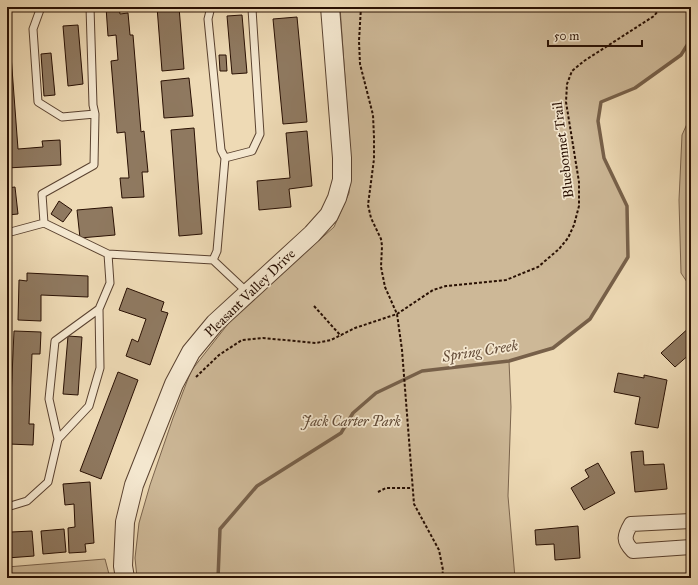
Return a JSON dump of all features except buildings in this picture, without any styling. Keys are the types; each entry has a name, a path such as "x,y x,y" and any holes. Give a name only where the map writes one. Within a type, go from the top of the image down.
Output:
{"street":[{"name":"Pleasant Valley Drive","path":"125,578 123,566 125,522 134,485 174,384 191,352 215,323 247,292 312,234 329,215 337,198 342,180 342,158 330,7"},
{"path":"691,521 631,524 625,539 628,546 633,551 691,547"}],"lane":[{"path":"41,7 33,29 38,102 62,117 95,114"},
{"path":"44,223 42,194 94,165 95,114 93,105 90,7"},
{"path":"211,7 208,19 221,150 225,158 217,251 213,260"},
{"path":"225,158 252,151 260,134 252,10 248,7"},
{"path":"7,232 44,223 108,254 213,260 247,292"},
{"path":"58,439 89,406 100,368 99,309 110,283 108,254"},
{"path":"7,507 27,501 48,482 58,439 49,399 55,341 99,309"}],"path":[{"path":"361,7 359,41 360,64 373,115 374,137 374,160 368,205 371,218 381,239 381,267 386,287 398,314 414,504 439,550 443,570 442,578"},
{"name":"Bluebonnet Trail","path":"193,380 219,355 242,340 263,338 316,343 331,340 355,328 398,314 433,290 446,286 506,280 538,267 559,249 568,238 574,225 579,206 579,182 566,102 567,84 572,71 584,61 654,16 661,7"},
{"path":"314,306 341,336"},
{"path":"378,492 386,488 412,488"}],"green space":[{"name":"Jack Carter Park","path":"340,7 691,7 691,39 681,55 635,88 601,102 598,121 604,158 627,206 628,257 590,319 553,348 509,361 511,407 508,496 515,578 137,578 135,558 139,523 150,485 191,371 235,315 334,227 349,193 351,163"},
{"path":"691,115 691,288 681,273 679,200 682,135"},
{"path":"105,559 110,578 7,578 7,567"}],"waterway":[{"name":"Spring Creek","path":"218,578 220,529 257,486 341,433 353,413 376,393 422,371 509,361 553,348 590,319 628,257 627,206 604,158 598,121 601,102 635,88 681,55 691,39"}]}
